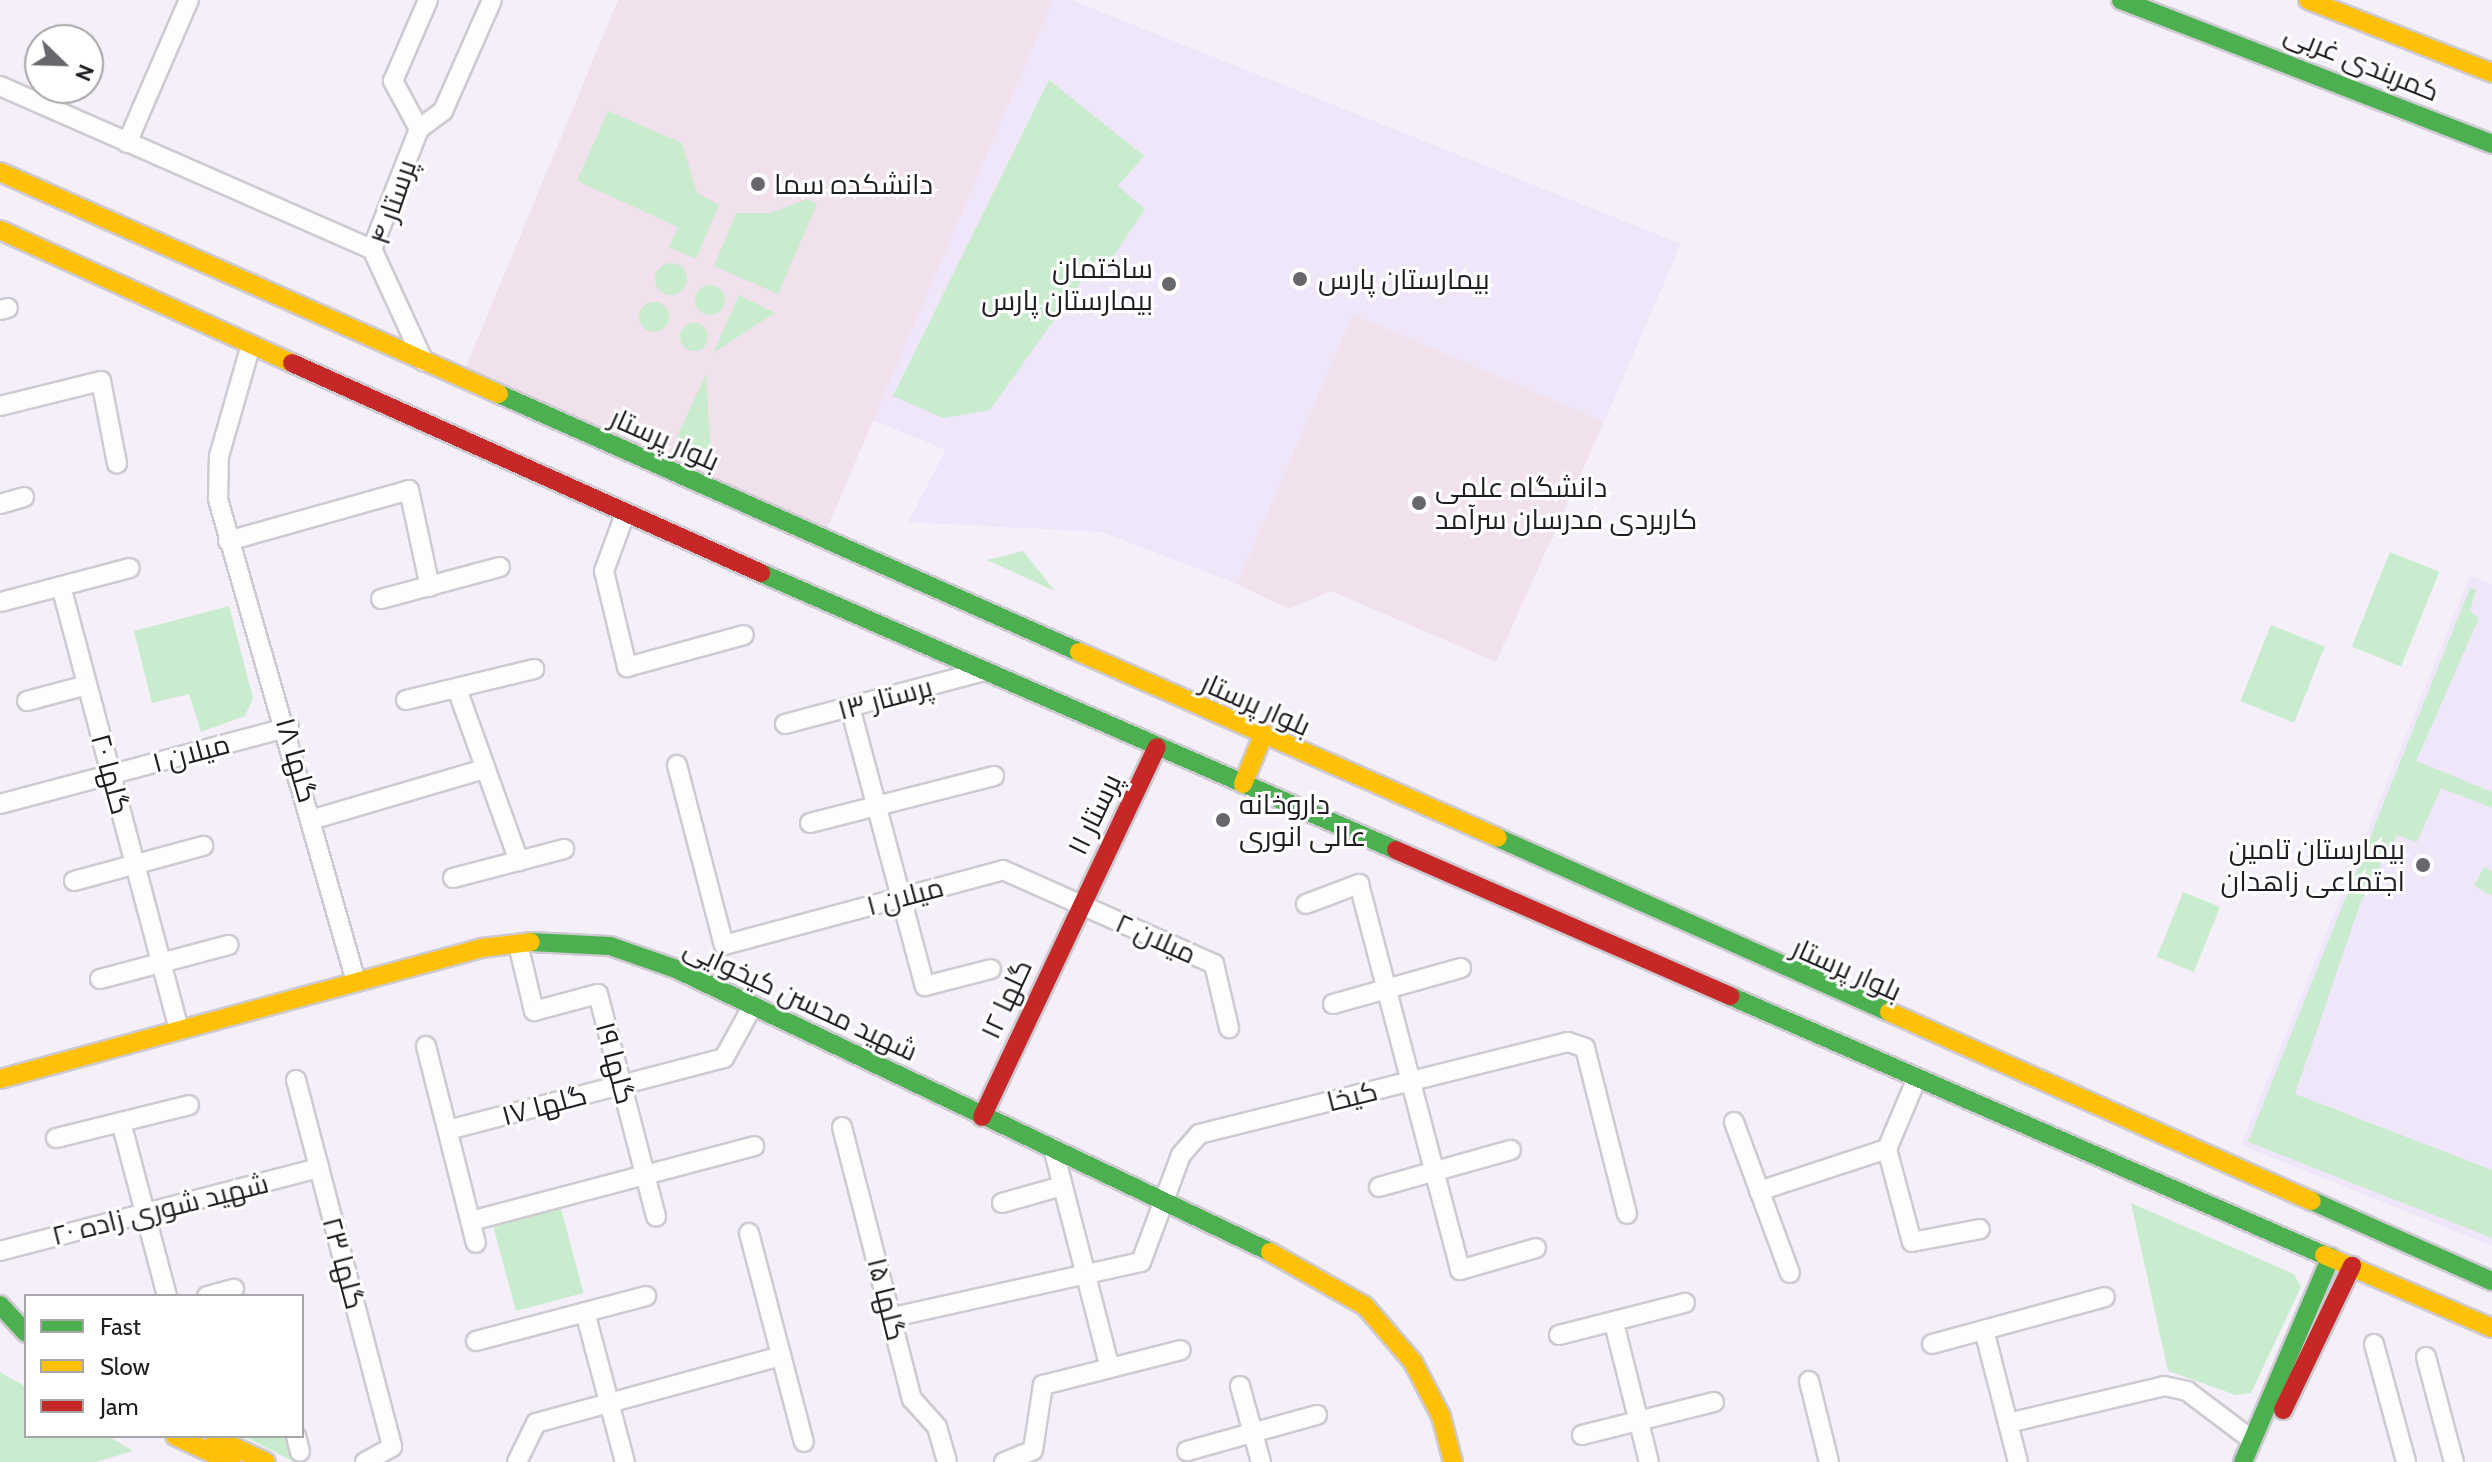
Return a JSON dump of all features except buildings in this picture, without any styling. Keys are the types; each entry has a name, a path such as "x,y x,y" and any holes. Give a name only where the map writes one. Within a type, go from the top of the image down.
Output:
{"main road":[{"name":"کمربندی غربی","path":"2121,0 2492,144"},
{"name":"کمربندی غربی","path":"2308,0 2492,73"},
{"name":"بلوار پرستار","path":"0,172 1262,738 2492,1281"},
{"path":"0,230 250,348 625,514 2492,1328"},
{"path":"1243,784 1262,738"},
{"name":"پرستار ۱۱","path":"1081,905 1157,747"},
{"name":"گلها ۱۲","path":"982,1117 1081,905"},
{"name":"شهید محسن کیخوایی","path":"0,1079 356,982 518,944 610,946 752,1007 982,1117 1164,1199 1365,1306 1413,1362 1441,1416 1453,1462"},
{"path":"2255,1445 2331,1257"},
{"path":"2243,1462 2352,1266"},
{"path":"0,1305 24,1331"},
{"path":"0,1330 24,1352"},
{"path":"179,1438 231,1462"},
{"path":"216,1438 266,1462"}],"street":[{"path":"127,143 189,0"},
{"path":"428,0 393,81 419,129 443,111 492,0"},
{"path":"0,86 372,249"},
{"name":"پرستار ۴","path":"419,129 372,249 424,362"},
{"name":"گلها ۱۸","path":"250,348 219,456 228,541 289,727 356,982"},
{"path":"0,406 101,381 117,463"},
{"path":"228,541 409,490 430,587"},
{"path":"0,504 24,497"},
{"path":"625,514 604,571 627,667 744,635"},
{"path":"381,599 500,567"},
{"path":"1,602 130,568"},
{"name":"گلها ۲۰","path":"61,586 179,1030"},
{"path":"406,700 534,669"},
{"name":"پرستار ۱۳","path":"785,724 984,671"},
{"path":"27,701 87,685"},
{"path":"457,689 519,861"},
{"path":"850,707 925,986 991,969"},
{"name":"میلان ۱","path":"0,804 289,727"},
{"name":"میلان ۱","path":"677,765 724,945 1003,870 1081,905"},
{"path":"314,819 484,769"},
{"path":"810,823 994,776"},
{"path":"74,881 203,846"},
{"path":"453,878 564,849"},
{"path":"1306,904 1359,884 1406,1083 1460,1270 1536,1248"},
{"name":"میلان ۲","path":"1081,905 1214,964 1229,1028"},
{"name":"گلها ۱۹","path":"518,944 534,1011 598,994 656,1217"},
{"path":"100,979 229,945"},
{"path":"1333,1004 1461,968"},
{"name":"گلها ۱۷","path":"448,1130 724,1058 752,1007"},
{"name":"کیخا","path":"1086,1277 1141,1262 1181,1155 1199,1134 1577,1042 1585,1048 1627,1214"},
{"path":"426,1046 476,1243"},
{"path":"1917,1078 1887,1149 1912,1242 1980,1229"},
{"name":"گلها ۲۳","path":"296,1080 392,1447 365,1462"},
{"path":"56,1138 189,1105"},
{"path":"121,1122 166,1294"},
{"path":"1734,1122 1790,1273"},
{"name":"گلها ۱۵","path":"842,1127 912,1399 937,1427 947,1462"},
{"path":"471,1221 754,1146"},
{"path":"1053,1148 1110,1368"},
{"path":"1759,1191 1887,1149"},
{"path":"1379,1187 1511,1150"},
{"name":"شهید شوری زاده ۲۰","path":"0,1251 319,1168"},
{"path":"1002,1203 1062,1186"},
{"path":"749,1233 804,1442"},
{"path":"893,1317 1086,1277"},
{"path":"215,1294 234,1289"},
{"path":"476,1341 646,1296"},
{"path":"1932,1344 2105,1297"},
{"path":"1559,1335 1685,1303"},
{"path":"585,1312 625,1462"},
{"path":"1614,1323 1649,1462"},
{"path":"1984,1330 2018,1462"},
{"path":"2374,1344 2406,1462"},
{"path":"1004,1462 1033,1450 1043,1385 1181,1350"},
{"path":"517,1462 536,1423 781,1356"},
{"path":"2426,1357 2454,1462"},
{"path":"1809,1381 1829,1462"},
{"path":"1240,1386 1261,1462"},
{"path":"2008,1423 2164,1386 2187,1391 2255,1445 2235,1462"},
{"path":"1582,1435 1639,1424 1714,1402"},
{"path":"1187,1451 1317,1415"}],"shaded area":[{"name":"دانشکده سما","path":"618,0 1053,0 827,528 466,367"},
{"name":"بیمارستان پارس","path":"1053,0 1071,0 1681,244 1604,422 1353,314 1237,584 1102,532 908,522 946,450 873,420"},
{"name":"دانشگاه علمی کاربردی مدرسان سرآمد","path":"1353,314 1604,422 1496,662 1331,591 1289,609 1237,584"},
{"name":"بیمارستان تامین اجتماعی زاهدان","path":"2470,576 2492,584 2492,1246 2241,1145"}],"green space":[{"path":"1049,80 1144,156 1118,186 1145,209 1109,262 1099,257 990,410 943,418 893,396"},
{"path":"608,111 682,143 697,193 719,205 696,259 669,247 678,227 577,181"},
{"path":"807,199 817,204 778,294 714,266 736,213 770,213"},
{"path":"671,263 682,268 687,279 682,290 671,295 660,290 655,279 660,268"},
{"path":"710,285 721,289 725,300 721,311 710,315 699,311 695,300 699,289"},
{"path":"739,295 775,313 713,353"},
{"path":"654,302 660,303 668,311 668,323 660,331 654,332 648,331 640,323 639,317 640,311 648,303"},
{"path":"694,323 704,327 708,337 704,347 694,351 684,347 680,337 684,327"},
{"path":"706,374 711,453 676,439"},
{"path":"1023,551 1055,591 987,560"},
{"path":"2390,552 2439,572 2401,666 2352,647"},
{"path":"2470,588 2476,590 2470,611 2479,618 2416,761 2492,792 2492,808 2441,788 2417,842 2397,835 2360,904 2295,1094 2492,1170 2492,1238 2248,1142"},
{"path":"229,606 253,698 245,716 201,732 189,694 152,703 134,631"},
{"path":"2271,625 2325,647 2294,723 2240,701"},
{"path":"2484,867 2492,871 2492,896 2474,886"},
{"path":"2183,892 2220,907 2194,972 2157,957"},
{"path":"2131,1203 2294,1274 2301,1287 2251,1393 2236,1395 2168,1371"},
{"path":"560,1205 584,1293 516,1311 492,1223"},
{"path":"0,1372 24,1386 24,1438 111,1438 133,1451 96,1462 0,1462"},
{"path":"247,1438 288,1438 294,1462"}],"traffic: fast":[{"path":"2121,0 2492,144"},
{"path":"499,394 1079,652"},
{"path":"761,573 1396,850"},
{"path":"1498,838 1889,1012"},
{"path":"531,942 610,946 676,969 1270,1252"},
{"path":"1730,996 2324,1255"},
{"path":"2312,1201 2492,1281"},
{"path":"2243,1462 2331,1257"},
{"path":"0,1305 24,1331"}],"traffic: slow":[{"path":"2308,0 2492,73"},
{"path":"0,172 499,394"},
{"path":"0,230 292,363"},
{"path":"1079,652 1498,838"},
{"path":"1243,784 1262,738"},
{"path":"0,1079 481,948 531,942"},
{"path":"1889,1012 2312,1201"},
{"path":"1270,1252 1365,1306 1413,1362 1441,1416 1453,1462"},
{"path":"2324,1255 2492,1328"},
{"path":"179,1438 231,1462"},
{"path":"215,1438 266,1462"}],"traffic: jam":[{"path":"292,363 761,573"},
{"path":"982,1117 1157,747"},
{"path":"1396,850 1730,996"},
{"path":"2283,1410 2352,1266"}],"place":[{"name":"دانشکده سما","path":"758,184"},
{"name":"بیمارستان پارس","path":"1300,279"},
{"name":"ساختمان بیمارستان پارس","path":"1169,284"},
{"name":"دانشگاه علمی کاربردی مدرسان سرآمد","path":"1419,503"},
{"name":"داروخانه عالی انوری","path":"1223,820"},
{"name":"بیمارستان تامین اجتماعی زاهدان","path":"2423,865"}]}
